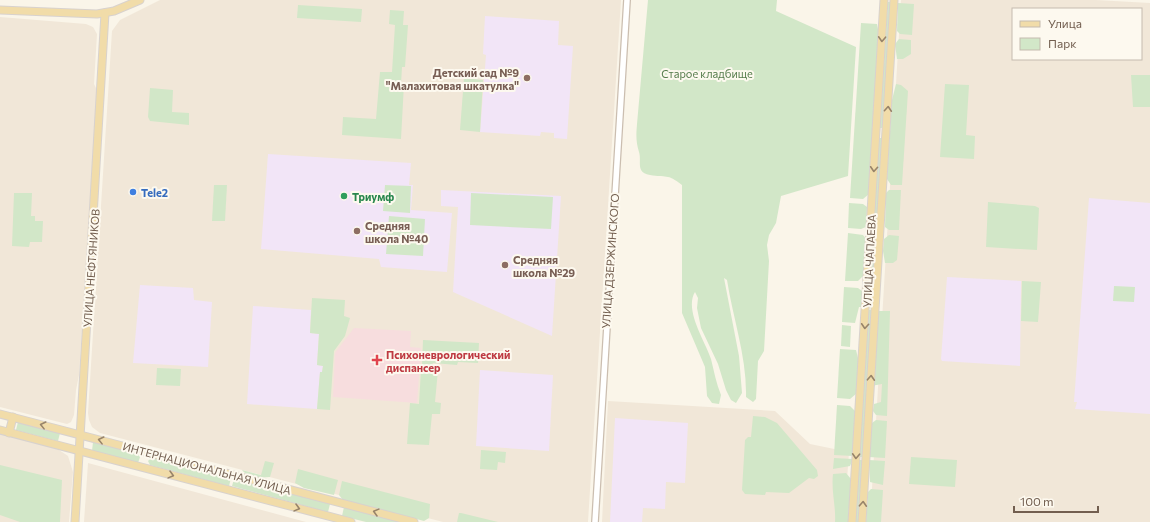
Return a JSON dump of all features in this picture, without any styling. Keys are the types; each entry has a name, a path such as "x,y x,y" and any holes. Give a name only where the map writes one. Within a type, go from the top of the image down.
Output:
{"main road":[{"path":"0,10 90,15 105,13 140,0"},
{"name":"УЛИЦА ЧАПАЕВА","path":"852,522 884,0"},
{"name":"УЛИЦА ЧАПАЕВА","path":"862,522 894,0"},
{"name":"УЛИЦА НЕФТЯНИКОВ","path":"74,522 80,451 105,13"},
{"path":"876,133 886,134"},
{"name":"ИНТЕРНАЦИОНАЛЬНАЯ УЛИЦА","path":"0,414 414,522"},
{"path":"9,433 13,418"},
{"name":"ИНТЕРНАЦИОНАЛЬНАЯ УЛИЦА","path":"0,430 351,522"},
{"path":"150,469 144,465 144,459 148,454 154,454"}],"street":[{"name":"УЛИЦА ДЗЕРЖИНСКОГО","path":"595,522 627,0"}],"shaded area":[{"path":"160,0 621,0 588,522 443,522 100,433 92,427 88,413 112,31 120,20"},
{"path":"901,0 1096,0 1150,3 1150,522 870,522"},
{"name":"Детский сад №9 \"Малахитовая шкатулка\"","path":"485,16 559,21 558,45 573,46 567,139 554,138 554,133 541,132 540,136 480,132 486,55 483,54"},
{"path":"0,17 86,24 93,27 97,34 94,84 97,90 79,375 74,415 71,422 67,424 0,407"},
{"name":"Средняя школа №40","path":"268,154 411,163 409,185 413,185 411,210 452,213 447,272 381,267 379,259 261,249"},
{"name":"Средняя школа №29","path":"441,190 561,196 552,336 453,292 458,207 441,206"},
{"path":"1089,198 1150,203 1150,414 1075,409 1077,402 1074,402"},
{"path":"947,277 1021,281 1020,366 942,361"},
{"path":"140,285 193,288 194,300 212,302 208,367 133,363"},
{"path":"253,306 311,310 310,333 319,334 317,365 323,366 322,372 320,372 317,409 247,404"},
{"name":"Психоневрологический диспансер","path":"354,328 411,331 410,347 421,348 417,403 333,397 335,353"},
{"path":"480,370 553,375 549,451 476,446"},
{"path":"608,401 775,411 810,444 849,452 844,522 602,522"},
{"path":"615,418 688,423 685,483 666,482 665,509 643,508 642,522 610,522"},
{"path":"0,433 56,448 68,456 73,472 69,522 0,522"},
{"path":"88,463 306,522 84,522"}],"green space":[{"name":"Старое кладбище","path":"648,0 777,0 776,11 856,47 848,176 781,196 776,223 769,235 767,245 769,261 764,351 758,361 756,399 753,402 746,397 746,382 742,353 727,280 724,278 739,356 742,393 736,403 731,400 726,390 718,364 701,328 697,308 698,298 695,292 692,299 692,308 697,326 711,359 716,382 721,395 719,404 712,403 707,396 705,367 682,313 682,185 670,177 645,174 642,172 640,166 636,132"},
{"path":"888,2 891,2 883,128 880,128"},
{"path":"898,3 914,4 912,35 900,34 897,31"},
{"path":"298,5 362,9 361,22 297,18"},
{"path":"390,10 404,11 403,25 408,25 405,67 402,67 401,84 404,84 401,139 342,135 343,117 376,119 380,72 392,72 395,25 389,24"},
{"path":"861,23 877,24 879,35 869,194 863,199 850,198"},
{"path":"899,39 911,40 911,54 903,59 897,59 895,44"},
{"path":"1131,75 1150,75 1150,107 1133,107"},
{"path":"464,78 483,80 480,132 460,130"},
{"path":"896,84 901,85 908,91 902,185 891,185 887,179 892,100"},
{"path":"945,84 969,85 966,135 975,136 974,159 940,157"},
{"path":"150,88 173,90 172,112 189,113 189,125 150,121 148,117"},
{"path":"879,138 883,138 872,308 869,307"},
{"path":"214,185 227,185 225,221 212,221"},
{"path":"385,185 411,186 410,213 383,211"},
{"path":"889,190 901,190 899,230 889,230 885,227 886,193"},
{"path":"14,193 32,193 31,216 35,216 35,221 43,221 42,242 30,242 29,247 12,246"},
{"path":"471,193 553,197 551,229 470,225"},
{"path":"988,202 1035,206 1039,208 1037,250 986,247"},
{"path":"849,203 863,204 867,207 866,227 861,229 848,228"},
{"path":"389,216 425,219 423,256 386,254"},
{"path":"848,233 863,235 866,239 864,275 858,281 845,281"},
{"path":"889,235 899,236 897,260 893,263 885,263 883,251 884,239"},
{"path":"1022,281 1041,282 1038,322 1021,321"},
{"path":"1114,286 1135,287 1134,302 1113,301"},
{"path":"844,287 858,288 862,291 862,307 859,307 855,323 842,322"},
{"path":"312,298 345,300 344,316 350,318 345,336 334,351 330,410 317,409 320,372 322,372 323,366 317,365 319,334 310,333"},
{"path":"869,310 872,310 863,457 859,457"},
{"path":"879,311 890,311 887,416 876,415 873,411 874,404 881,402 882,384 871,386"},
{"path":"842,325 851,326 850,347 841,346"},
{"path":"423,340 479,343 478,363 458,362 457,365 433,363 432,365 422,365"},
{"path":"840,349 856,350 859,362 857,393 850,399 837,398"},
{"path":"157,368 181,369 180,386 156,385"},
{"path":"421,369 438,370 435,402 441,403 440,414 432,414 429,445 407,444 410,403 419,404"},
{"path":"837,405 850,406 855,411 853,456 834,455"},
{"path":"753,416 765,417 777,423 817,470 818,476 814,479 809,478 789,493 766,492 765,495 745,494 742,490 745,440 748,437 751,437"},
{"path":"876,420 887,421 885,458 869,457 872,423"},
{"path":"18,422 60,433 58,441 16,430"},
{"path":"93,442 141,454 138,463 92,451"},
{"path":"481,450 506,452 505,463 498,462 497,470 480,469"},
{"path":"152,457 231,478 229,486 150,465 148,461"},
{"path":"911,457 957,460 955,487 909,484"},
{"path":"834,458 853,459 850,466 833,469"},
{"path":"859,460 862,460 858,522 855,522"},
{"path":"869,460 885,461 883,485 870,482"},
{"path":"265,461 274,463 270,477 251,476 242,470 261,475"},
{"path":"0,465 62,480 60,522 20,522 0,515"},
{"path":"298,469 338,480 334,495 304,488 295,483"},
{"path":"846,473 851,479 848,522 835,522 833,474"},
{"path":"234,479 330,504 328,512 232,486"},
{"path":"342,481 430,504 429,518 424,521 343,500 339,495"},
{"path":"871,489 883,490 881,522 866,522 868,492"},
{"path":"344,507 401,522 366,522 342,516"},
{"path":"459,513 461,513 498,522 457,522"}],"place":[{"name":"Детский сад №9 \"Малахитовая шкатулка\"","path":"527,78"},
{"name":"Tele2","path":"133,192"},
{"name":"Триумф","path":"344,196"},
{"name":"Средняя школа №40","path":"357,231"},
{"name":"Средняя школа №29","path":"505,265"},
{"name":"Психоневрологический диспансер","path":"377,360"}]}
